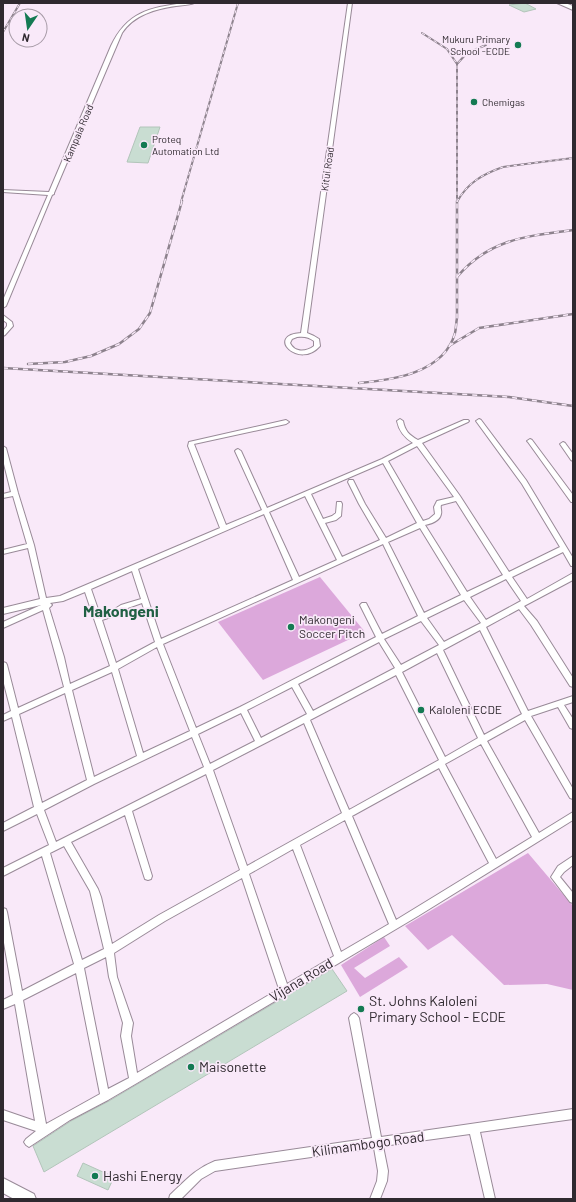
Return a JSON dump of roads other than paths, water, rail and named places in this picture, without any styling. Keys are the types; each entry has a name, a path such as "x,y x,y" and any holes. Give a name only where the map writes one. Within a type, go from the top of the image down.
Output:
{"main road":[{"path":"560,3 573,8"},
{"path":"569,3 573,5"},
{"path":"3,1185 29,1199"}],"street":[{"name":"Kampala Road","path":"3,306 52,194 109,57 125,26 135,18 152,11 192,3"},
{"name":"Kitui Road","path":"304,334 350,3"},
{"path":"3,191 52,194"},
{"path":"3,317 10,323 8,330 3,334"},
{"path":"304,334 313,337 316,340 317,344 315,348 304,352 294,351 290,348 287,343 290,338 294,335 304,334"},
{"path":"400,421 401,430 410,439 418,443 458,498 573,684"},
{"path":"3,611 45,604 61,599 384,460 466,421"},
{"path":"479,421 524,482 568,551 573,564"},
{"path":"224,529 191,443 286,422"},
{"path":"530,441 573,500"},
{"path":"563,444 573,459"},
{"path":"3,448 31,545 91,782"},
{"path":"238,451 297,581"},
{"path":"384,460 411,508 483,625 526,715 573,796"},
{"path":"351,482 423,618 441,647 482,739 537,837"},
{"path":"3,496 15,493"},
{"path":"307,493 341,561"},
{"path":"3,718 114,667 159,644 437,518 437,507 439,503 458,498"},
{"path":"322,522 339,514 339,504"},
{"path":"3,552 31,545"},
{"path":"3,827 91,782 243,709 380,638 507,577 568,551"},
{"path":"134,567 159,644 208,768 245,871 284,990"},
{"path":"3,872 399,669 573,576"},
{"path":"87,587 114,667 140,758"},
{"path":"98,618 112,614 122,607 144,600"},
{"path":"3,625 45,604"},
{"path":"364,605 380,638 399,669 442,762 494,864"},
{"path":"3,665 39,809 54,847"},
{"path":"294,683 366,865 394,924"},
{"path":"3,1005 109,951 162,918 245,871 526,715 573,699"},
{"path":"559,703 573,726"},
{"path":"243,709 259,741"},
{"path":"127,809 148,876"},
{"name":"Vijana Road","path":"29,1142 42,1129 105,1097 134,1080 573,816"},
{"path":"66,841 94,889 109,951 113,977 128,1023 126,1036 134,1080"},
{"path":"295,843 339,957"},
{"path":"44,851 78,966 105,1097"},
{"path":"573,860 555,877 573,899"},
{"path":"3,912 42,1129 3,1115"},
{"path":"354,1018 382,1171 382,1181 375,1199"},
{"name":"Kilimambogo Road","path":"174,1199 205,1169 215,1166 573,1114"},
{"path":"474,1129 490,1199"}],"railway":[{"path":"3,32 20,3"},
{"path":"181,202 238,3"},
{"path":"422,33 447,49 457,64"},
{"path":"457,64 467,53 486,45"},
{"path":"457,64 457,202"},
{"path":"457,202 461,195 476,180 503,167 573,158"},
{"path":"28,364 65,362 91,356 119,344 139,329 150,313 182,201"},
{"path":"457,202 457,277"},
{"path":"457,277 469,264 482,254 496,247 525,237 573,230"},
{"path":"450,346 455,333 457,318 457,277"},
{"path":"450,346 479,328 573,314"},
{"path":"359,383 387,380 416,372 429,366 440,357 450,346"},
{"path":"3,368 509,397 573,406"}],"place":[{"name":"Mukuru Primary School -ECDE","path":"518,45"},
{"name":"Chemigas","path":"474,102"},
{"name":"Proteq Automation Ltd","path":"144,145"},
{"name":"Makongeni Soccer Pitch","path":"291,627"},
{"name":"Kaloleni ECDE","path":"421,710"},
{"name":"St. Johns Kaloleni Primary School - ECDE","path":"361,1009"},
{"name":"Maisonette","path":"191,1067"},
{"name":"Hashi Energy","path":"95,1176"}],"district":[{"name":"Makongeni","path":"121,611"}]}
